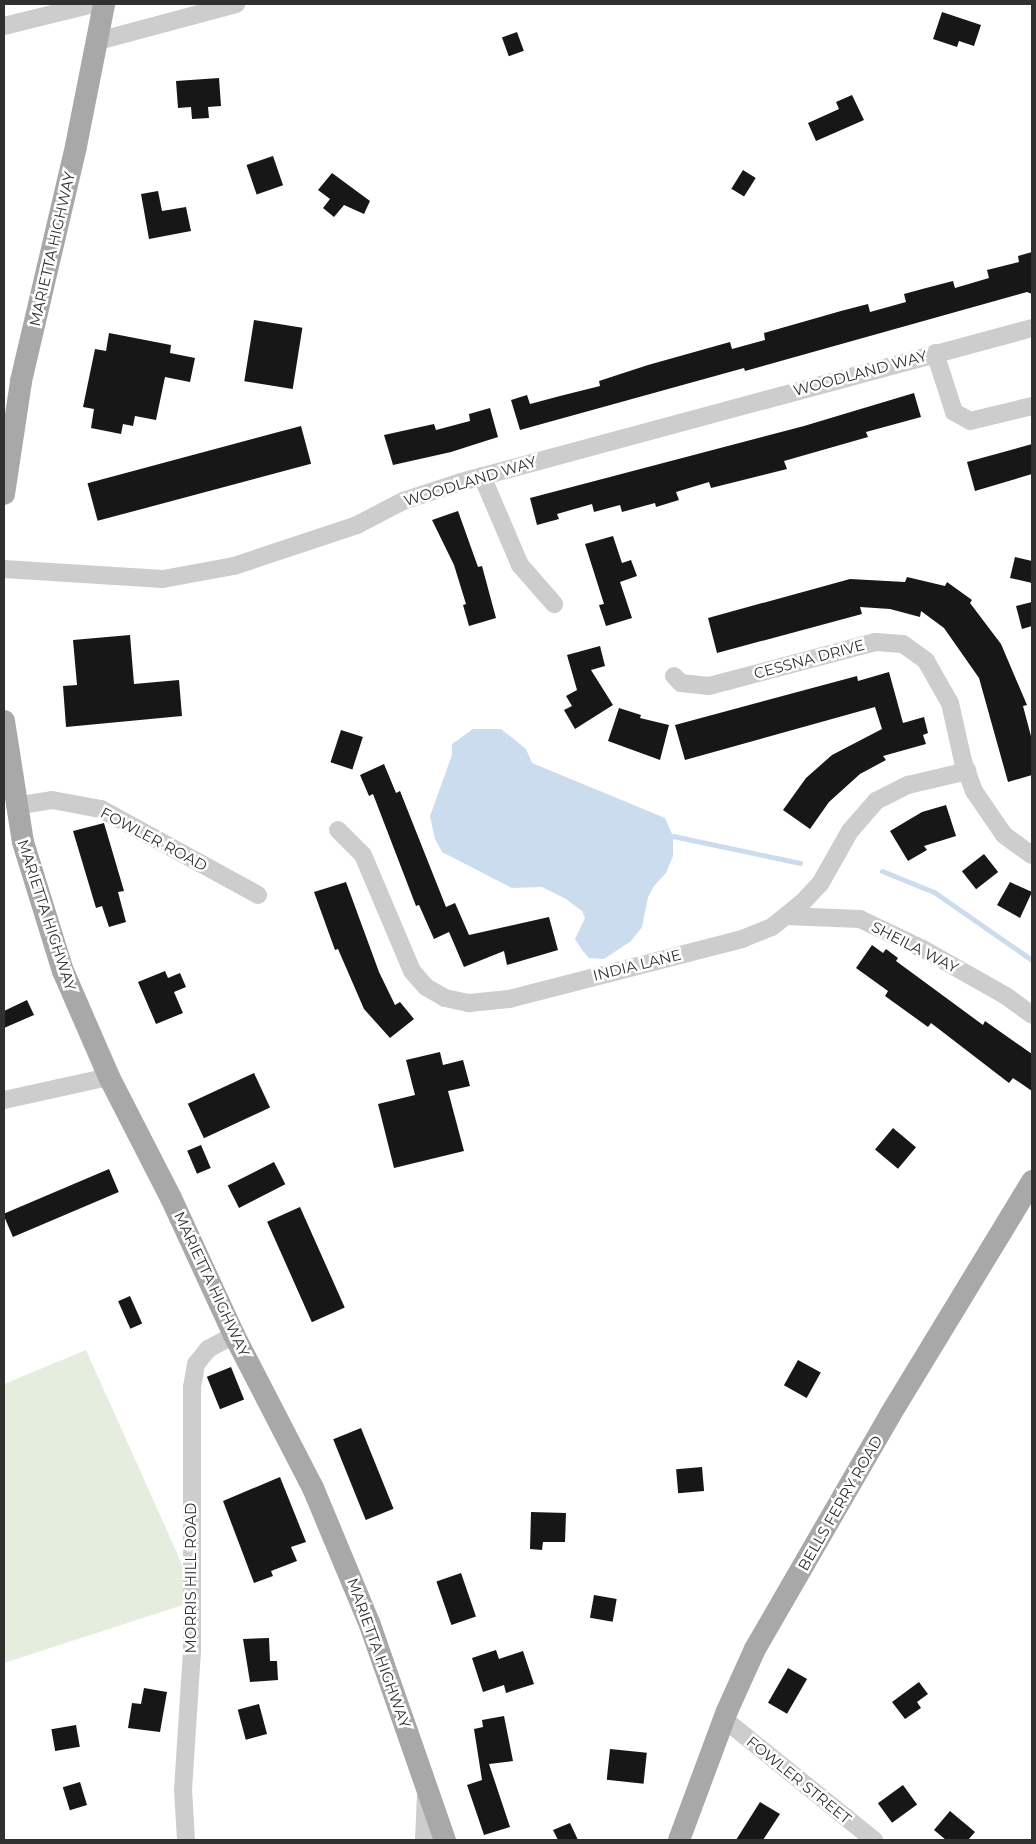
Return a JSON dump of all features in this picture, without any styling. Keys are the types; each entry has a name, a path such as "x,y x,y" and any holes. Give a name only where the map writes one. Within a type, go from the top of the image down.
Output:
{"main road":[{"name":"MARIETTA HIGHWAY","path":"4,494 21,381 98,41 104,4"},
{"name":"MARIETTA HIGHWAY","path":"4,722 7,770 34,884 60,964 109,1077 171,1198 234,1335 313,1488 344,1559 445,1840"},
{"name":"BELLS FERRY ROAD","path":"679,1840 724,1719 755,1649 890,1415 1032,1181"}],"street":[{"path":"4,26 93,4"},
{"path":"98,41 236,4"},
{"name":"WOODLAND WAY","path":"4,570 164,579 225,568 356,525 403,501 482,476 1032,328"},
{"name":"WOODLAND WAY","path":"935,353 954,412 970,422 1032,406"},
{"path":"482,476 520,565 554,604"},
{"name":"CESSNA DRIVE","path":"674,676 681,683 709,686 876,642 903,644 926,661 936,675 950,704 974,792 1004,835 1032,855"},
{"name":"INDIA LANE","path":"338,830 363,855 412,971 426,987 445,998 469,1003 508,999 742,939 772,927 820,884 850,831 876,802 908,785 967,771"},
{"name":"FOWLER ROAD","path":"16,806 52,800 101,809 258,895"},
{"name":"SHEILA WAY","path":"786,916 860,919 923,949 1006,996 1032,1015"},
{"path":"4,1100 109,1077"},
{"name":"MORRIS HILL ROAD","path":"186,1840 183,1790 192,1650 192,1387 196,1364 208,1349 234,1335"},
{"name":"FOWLER STREET","path":"724,1719 874,1840"},
{"path":"424,1840 426,1787"}],"green space":[{"path":"86,1350 198,1600 4,1663 4,1384"}],"water":[{"path":"473,729 501,729 526,749 532,763 665,818 673,836 673,856 666,873 654,886 648,897 642,927 631,941 604,959 589,958 575,939 585,918 582,911 566,899 542,887 512,888 442,852 435,839 430,816 452,755 452,744"}],"building":[{"path":"942,12 981,25 974,46 959,41 957,47 933,39"},
{"path":"517,32 524,51 509,56 502,37"},
{"path":"219,78 221,106 208,107 209,118 192,119 191,107 178,108 176,81"},
{"path":"852,95 864,120 816,141 808,123 839,109 836,102"},
{"path":"273,156 283,185 257,194 247,165"},
{"path":"743,170 756,178 744,197 731,189"},
{"path":"332,173 370,201 364,214 344,205 334,217 323,208 330,199 318,190"},
{"path":"158,191 162,211 186,207 191,231 149,239 141,194"},
{"path":"1032,252 1032,294 1027,292 745,371 744,368 520,430 511,400 527,395 530,404 600,386 599,381 730,342 732,349 765,340 764,333 841,311 868,304 870,312 906,302 904,294 953,281 955,288 989,278 987,270 1019,262 1018,256"},
{"path":"254,320 302,328 293,389 244,381"},
{"path":"109,333 171,345 170,353 195,358 190,382 165,377 156,420 135,416 133,426 123,424 121,434 91,428 94,409 83,407 95,349 106,351"},
{"path":"914,393 921,417 866,432 868,437 784,461 787,469 711,488 709,482 676,492 679,500 656,507 655,503 622,512 620,505 594,512 592,504 557,514 559,519 537,525 530,498 804,426"},
{"path":"490,408 498,437 451,452 393,465 384,435 434,424 436,430 470,421 469,414"},
{"path":"301,426 311,464 98,521 88,483"},
{"path":"1032,444 1032,474 975,491 967,462"},
{"path":"458,511 478,567 482,566 496,618 469,626 463,605 466,604 454,565 432,520"},
{"path":"613,536 622,563 631,560 637,576 620,582 632,618 606,626 599,605 604,604 585,544"},
{"path":"1015,557 1032,561 1032,583 1010,578"},
{"path":"907,577 945,586 947,582 972,600 970,603 1001,644 1027,705 1023,706 1032,740 1032,775 1008,782 979,678 944,628 921,611 920,617 890,609 860,607 862,614 717,653 708,618 850,579 905,582"},
{"path":"1032,602 1032,626 1022,629 1016,606"},
{"path":"130,635 134,684 179,680 182,716 66,727 63,686 77,685 73,640"},
{"path":"600,646 605,666 591,670 613,705 575,729 564,710 572,706 566,696 577,690 567,655"},
{"path":"889,672 903,723 924,717 928,733 923,735 926,744 883,756 886,760 860,774 829,802 810,829 783,810 806,778 832,755 882,729 875,707 685,760 675,725 857,676 858,681"},
{"path":"619,708 641,715 640,718 669,725 660,760 608,741"},
{"path":"341,730 363,737 352,769 330,762"},
{"path":"384,764 396,793 400,791 446,907 455,903 469,935 549,917 558,950 507,965 504,951 464,967 449,932 434,939 419,905 416,906 373,794 369,796 360,775"},
{"path":"946,805 956,836 924,846 927,850 908,861 890,831 922,812"},
{"path":"104,823 124,891 118,892 126,922 109,927 102,906 96,908 73,831"},
{"path":"984,854 998,872 976,889 962,871"},
{"path":"346,882 379,972 395,1005 400,1002 414,1019 390,1038 364,1009 338,949 335,950 314,892"},
{"path":"1010,882 1032,892 1020,918 997,905"},
{"path":"872,945 883,953 886,949 898,958 896,961 983,1025 985,1021 1032,1054 1032,1091 1013,1078 1009,1083 931,1023 928,1027 885,996 888,991 856,968"},
{"path":"165,971 168,978 180,973 186,987 174,992 183,1013 156,1024 138,982"},
{"path":"27,1000 34,1015 4,1028 4,1011"},
{"path":"440,1052 443,1065 463,1060 470,1086 448,1091 464,1151 394,1168 378,1104 415,1095 406,1060"},
{"path":"254,1073 270,1107 204,1138 188,1104"},
{"path":"893,1128 916,1147 898,1169 875,1149"},
{"path":"201,1145 211,1168 197,1174 187,1151"},
{"path":"274,1162 285,1184 239,1208 228,1186"},
{"path":"109,1169 119,1192 13,1237 4,1214"},
{"path":"300,1207 345,1307 312,1322 267,1222"},
{"path":"130,1296 142,1323 130,1329 118,1301"},
{"path":"798,1360 821,1373 807,1398 784,1385"},
{"path":"231,1367 244,1399 220,1409 207,1377"},
{"path":"361,1428 394,1509 366,1520 333,1439"},
{"path":"702,1467 704,1491 678,1493 676,1469"},
{"path":"280,1477 306,1542 291,1547 297,1561 271,1571 273,1576 254,1583 223,1501"},
{"path":"531,1512 566,1513 565,1542 543,1542 542,1550 530,1549"},
{"path":"461,1573 476,1616 451,1625 436,1581"},
{"path":"594,1595 617,1599 613,1622 590,1618"},
{"path":"269,1638 270,1661 277,1661 278,1680 250,1682 243,1639"},
{"path":"496,1650 499,1659 523,1651 534,1684 506,1693 504,1685 483,1692 472,1658"},
{"path":"788,1668 807,1679 787,1714 768,1703"},
{"path":"919,1682 928,1694 917,1702 921,1708 905,1719 892,1702"},
{"path":"144,1688 167,1692 160,1732 128,1728 132,1703 141,1704"},
{"path":"259,1704 267,1734 246,1740 238,1710"},
{"path":"504,1716 513,1761 489,1764 510,1827 484,1835 467,1785 482,1780 474,1729 483,1727 482,1720"},
{"path":"76,1725 80,1747 55,1751 51,1729"},
{"path":"610,1749 647,1753 644,1784 607,1780"},
{"path":"80,1782 87,1805 70,1810 63,1787"},
{"path":"903,1785 917,1804 892,1823 878,1803"},
{"path":"760,1802 780,1814 763,1840 736,1840"},
{"path":"950,1811 975,1832 968,1840 946,1840 934,1830"},
{"path":"570,1823 578,1840 558,1840 553,1830"}],"waterway":[{"path":"673,836 800,863"},
{"path":"882,871 934,892 1032,960"}]}
